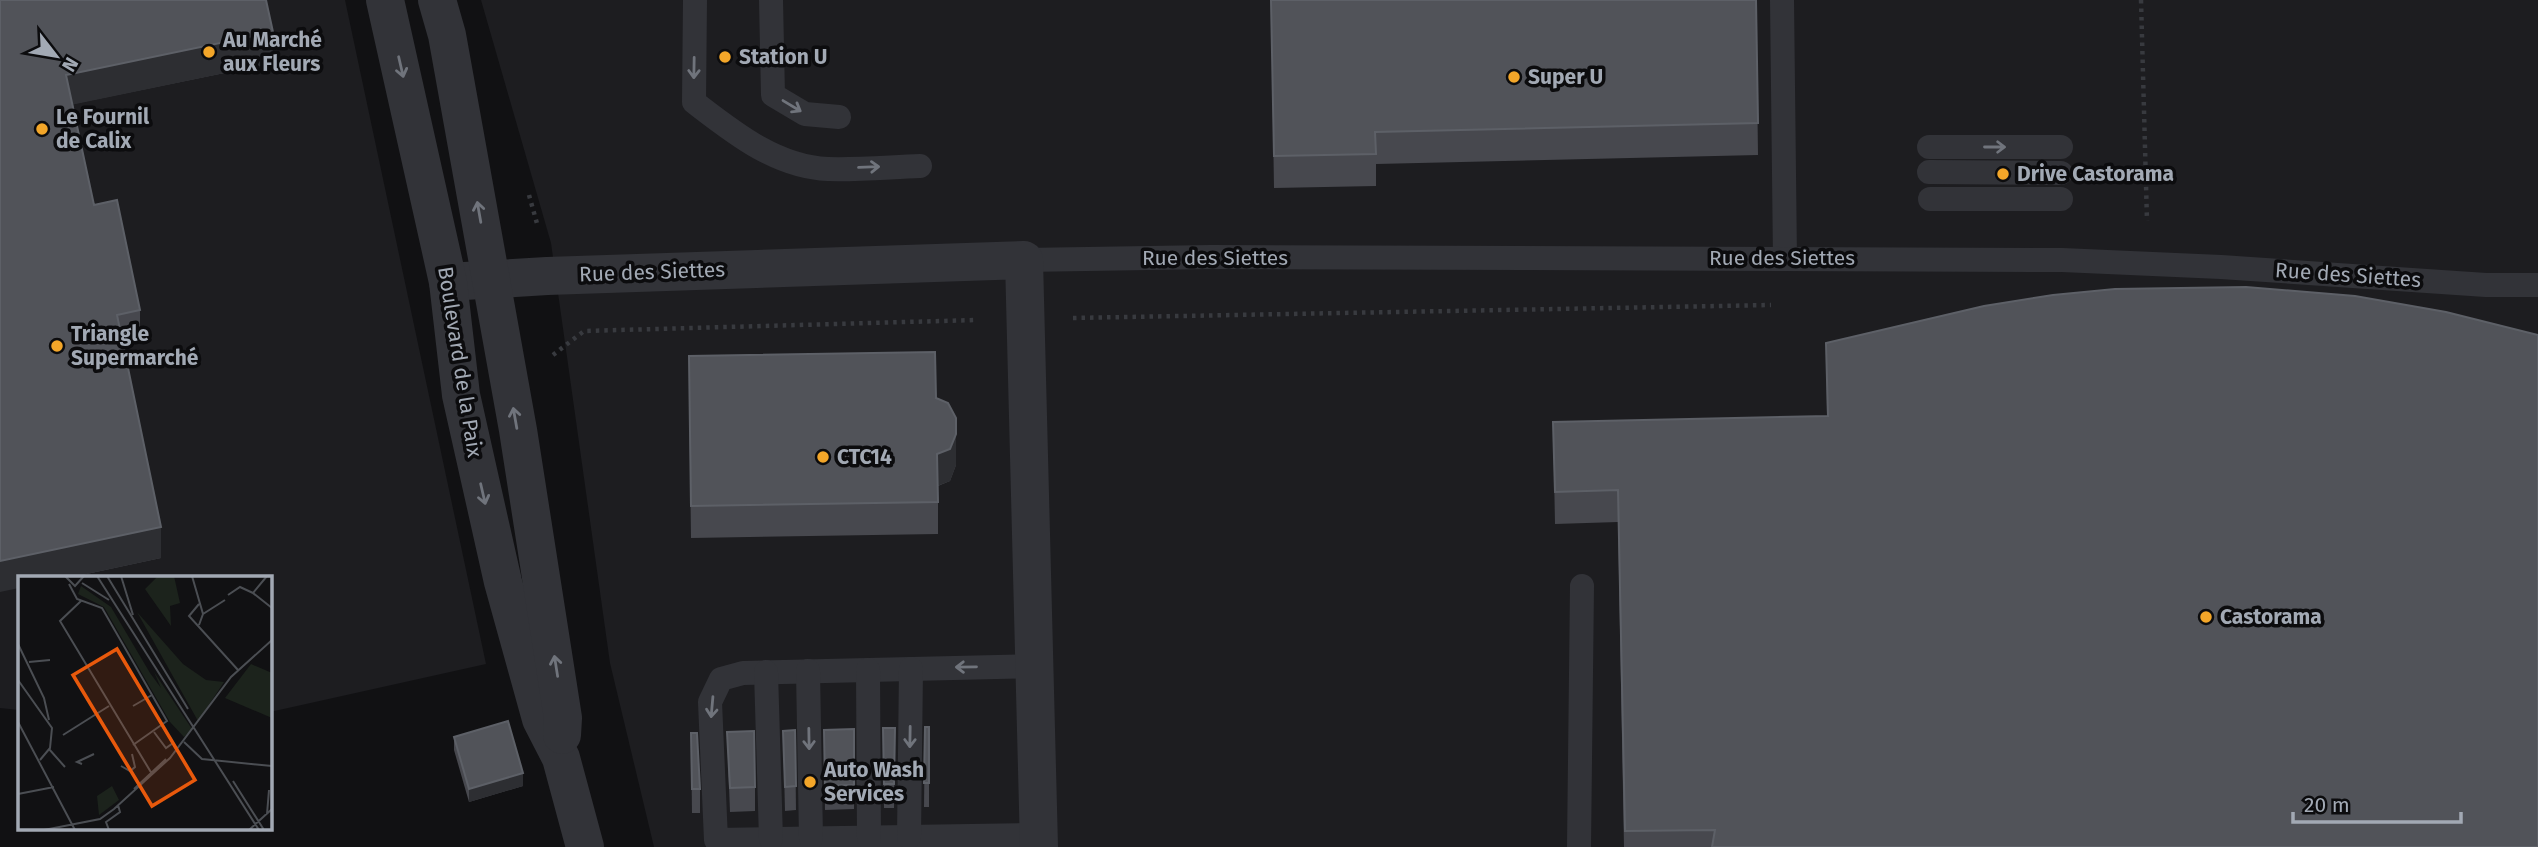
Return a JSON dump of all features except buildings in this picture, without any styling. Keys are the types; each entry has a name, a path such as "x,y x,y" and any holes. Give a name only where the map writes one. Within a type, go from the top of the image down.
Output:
{"street":[{"name":"Boulevard de la Paix","path":"385,0 448,282 461,395 500,568 541,719 561,758 585,847"},
{"name":"Boulevard de la Paix","path":"437,0 447,35 491,279 564,718 561,758"},
{"name":"Rue des Siettes","path":"448,282 1024,260"},
{"path":"1024,260 1038,841"}],"lane":[{"path":"695,0 694,102 742,139 782,159 825,169 920,166"},
{"path":"771,0 773,95 806,114 839,117"},
{"path":"1782,0 1785,259"},
{"path":"1929,147 2061,147"},
{"path":"1929,172 2061,173"},
{"path":"1930,199 2062,199"},
{"name":"Rue des Siettes","path":"1024,260 1212,257 2049,260 2486,285 2538,285"},
{"path":"1579,847 1583,586"},
{"path":"1034,666 743,673 720,679 710,702 716,841 909,837 1038,841"},
{"path":"909,837 911,668"},
{"path":"868,670 869,838"},
{"path":"808,671 811,838"},
{"path":"766,672 771,839"}],"path":[{"path":"2141,0 2148,264"},
{"path":"545,363 584,331 1026,318 1764,305"}],"shaded area":[{"path":"0,0 345,0 486,664 271,712 271,576 18,576 18,710 0,708"},
{"path":"481,0 2538,0 2538,847 654,847 610,663 551,243"}],"place":[{"name":"Au Marché aux Fleurs","path":"209,52"},
{"name":"Station U","path":"725,57"},
{"name":"Super U","path":"1514,77"},
{"name":"Le Fournil de Calix","path":"42,129"},
{"name":"Drive Castorama","path":"2003,174"},
{"name":"Triangle Supermarché","path":"57,346"},
{"name":"CTC14","path":"823,457"},
{"name":"Castorama","path":"2206,617"},
{"name":"Auto Wash Services","path":"810,782"}]}
